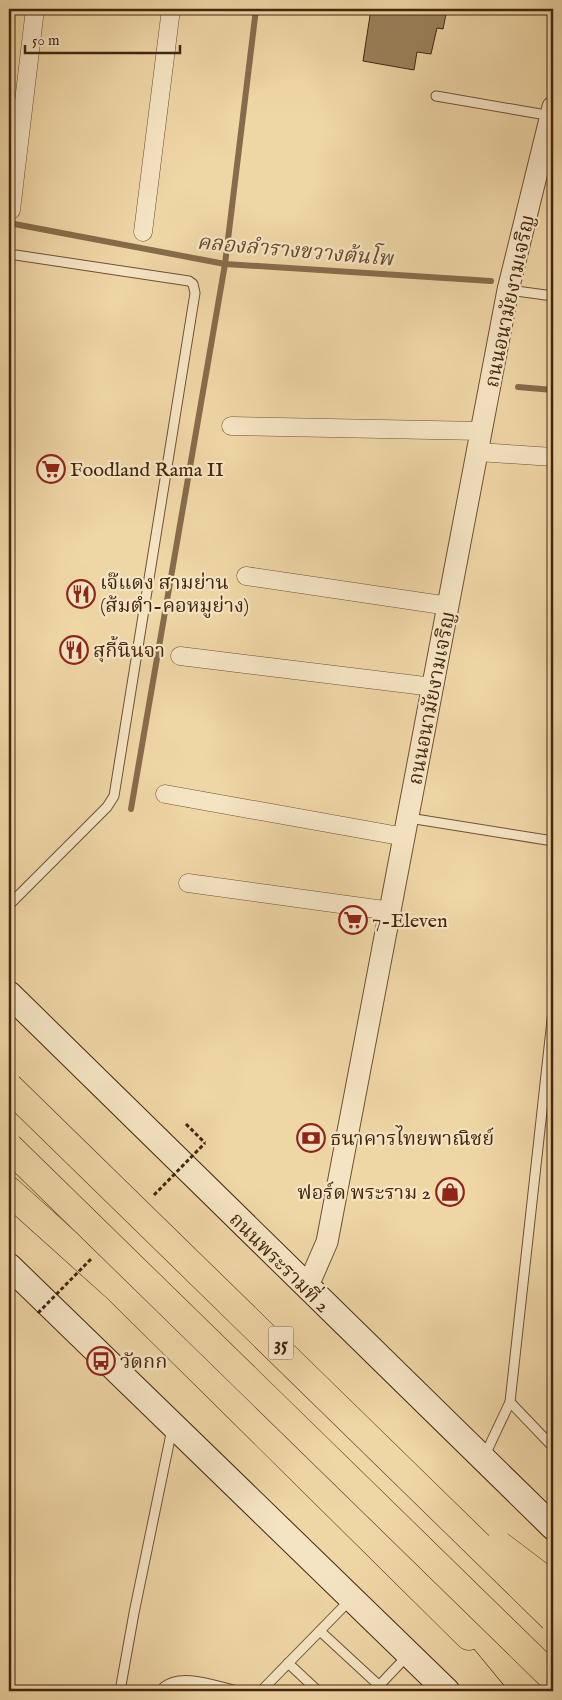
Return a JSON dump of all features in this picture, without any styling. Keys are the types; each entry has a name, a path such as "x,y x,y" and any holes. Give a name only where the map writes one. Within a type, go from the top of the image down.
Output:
{"highway":[{"name":"35","path":"9,1078 35,1107 553,1607"},
{"path":"9,1086 553,1618"},
{"path":"9,1147 553,1678"},
{"path":"9,1191 117,1288 526,1691"},
{"path":"401,1469 553,1586"},
{"path":"372,1501 526,1691"}],"main road":[{"name":"ถนนพระรามที่ 2","path":"9,994 553,1527"},
{"path":"9,1266 447,1691"}],"street":[{"path":"11,210 34,9"},
{"path":"143,232 171,9"},
{"name":"ถนนอนามัยงามเจริญ","path":"307,1288 327,1242 508,290 552,112"},
{"path":"231,426 482,431"},
{"path":"478,452 553,457"},
{"path":"246,576 449,606"},
{"path":"180,656 433,687"},
{"path":"166,794 407,827"},
{"path":"188,883 391,911"}],"lane":[{"path":"436,96 552,112"},
{"path":"9,254 189,281 193,284 195,294 114,796 107,807 9,905"},
{"path":"508,290 553,296"},
{"path":"407,827 553,841"},
{"path":"483,1460 510,1402 553,1012"},
{"path":"510,1402 553,1448"},
{"path":"120,1691 134,1613 173,1426"},
{"path":"261,1691 351,1598"},
{"path":"320,1631 379,1689 408,1654"},
{"path":"288,1663 318,1691"},
{"path":"163,1691 164,1687 174,1681 186,1680 216,1689 238,1691"}],"path":[{"path":"186,1124 205,1143"}],"building":[{"path":"371,9 447,9 443,29 437,28 431,54 417,52 414,70 363,61"}],"waterway":[{"path":"131,809 225,264 256,9"},
{"name":"คลองลำรางขวางต้นโพ","path":"9,223 225,264 491,281"},
{"path":"518,387 553,390"}],"place":[{"name":"Foodland Rama II","path":"51,469"},
{"name":"เจ๊แดง สามย่าน (ส้มตำ-คอหมูย่าง)","path":"81,594"},
{"name":"สุกี้นินจา","path":"74,650"},
{"name":"7-Eleven","path":"353,920"},
{"name":"ธนาคารไทยพาณิชย์","path":"311,1138"},
{"name":"ฟอร์ด พระราม 2","path":"450,1192"},
{"name":"วัดกก","path":"101,1361"}]}
